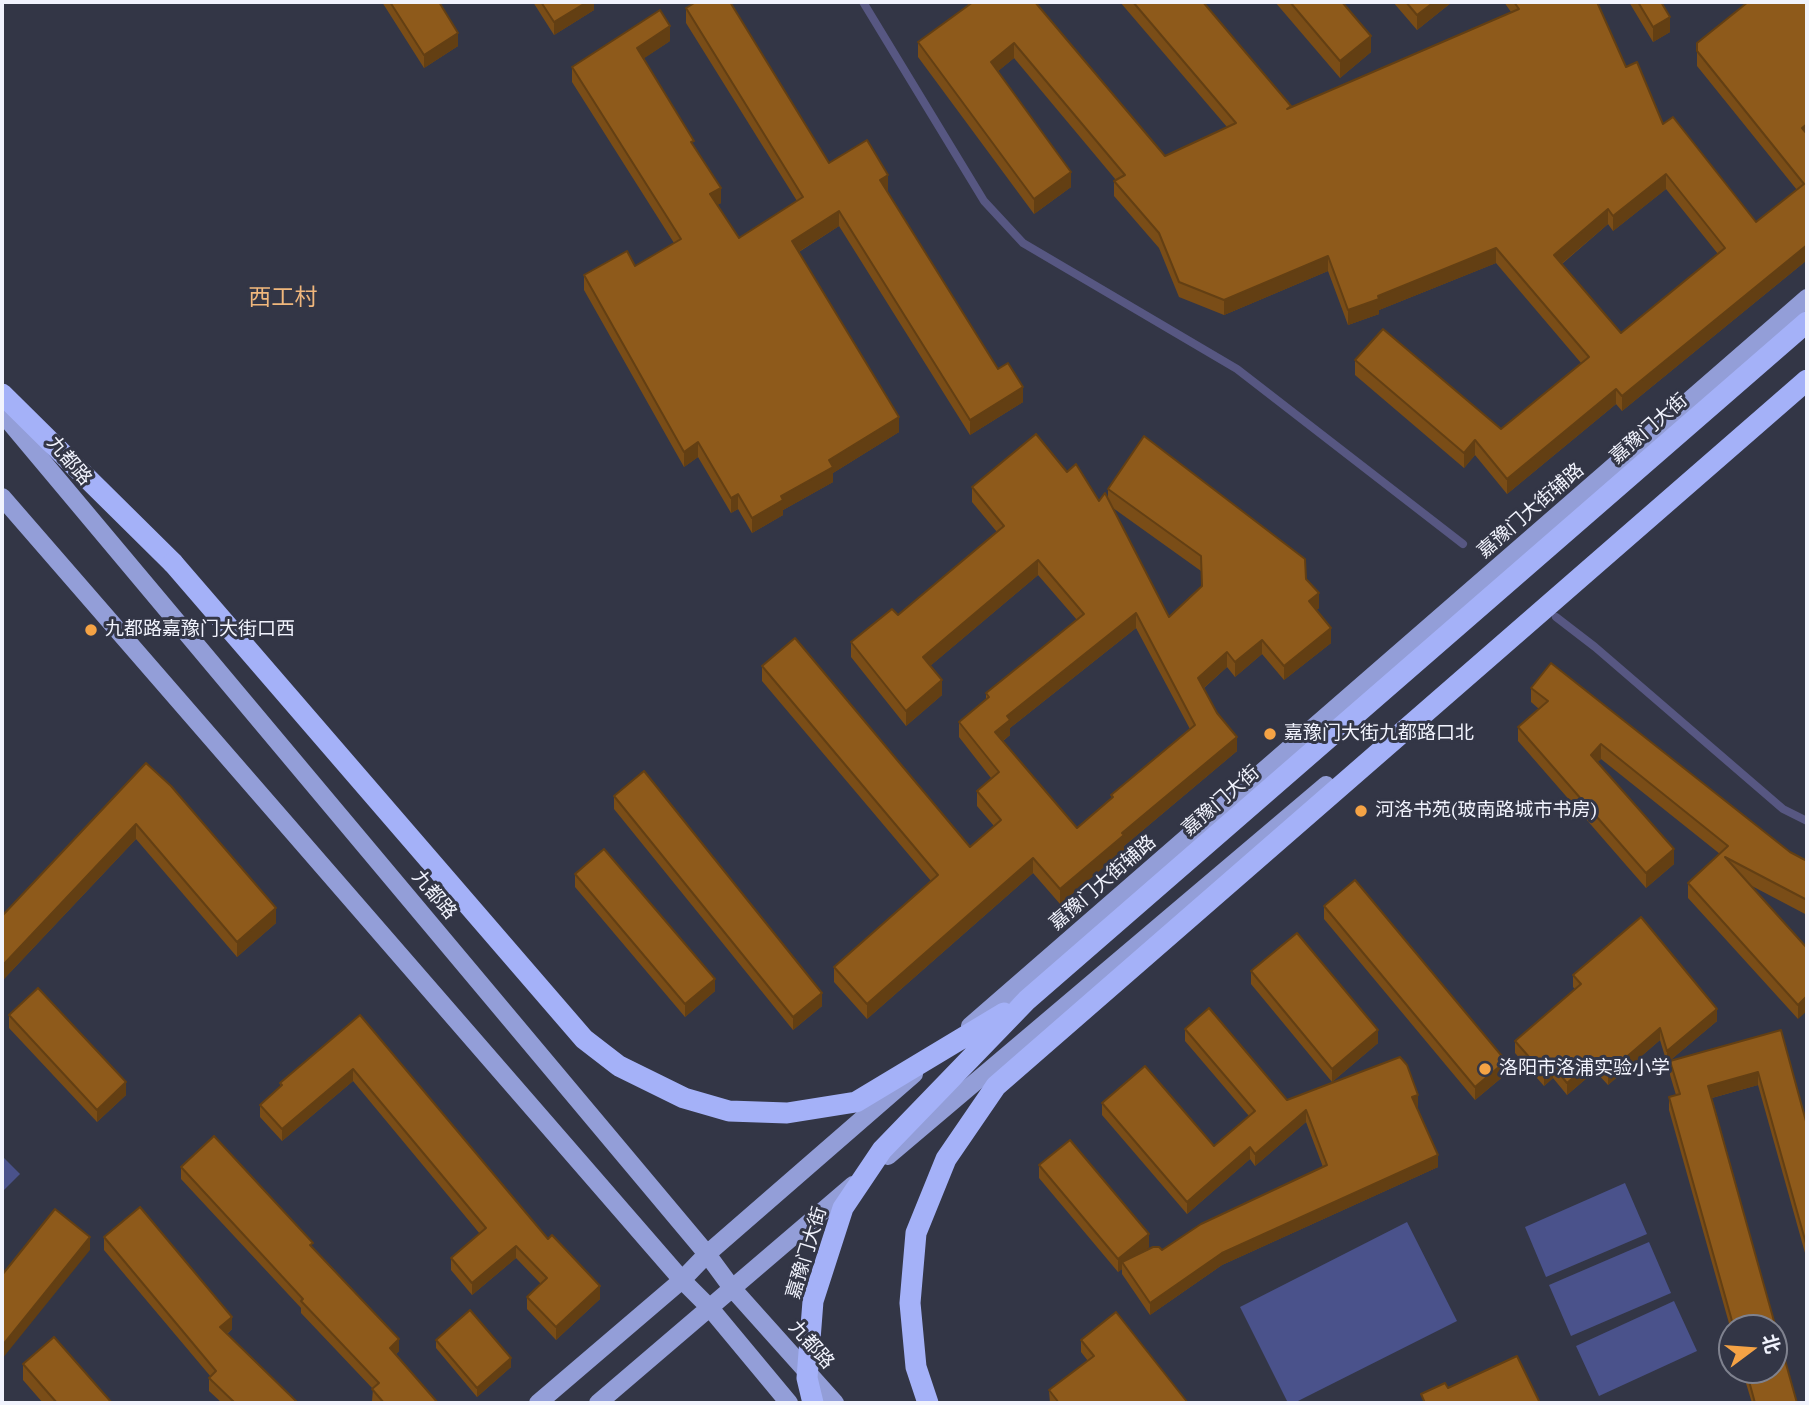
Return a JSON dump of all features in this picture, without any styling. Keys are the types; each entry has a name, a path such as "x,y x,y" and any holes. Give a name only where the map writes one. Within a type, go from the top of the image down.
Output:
{"highway":[{"name":"嘉豫门大街","path":"813,1403 807,1378 813,1301 843,1208 882,1150 1027,1000 1807,322"},
{"path":"928,1403 916,1367 910,1303 916,1233 946,1159 996,1086 1807,379"},
{"path":"2,394 173,563 584,1039 619,1066 684,1098 729,1111 787,1113 856,1102 1027,1000"}],"main road":[{"name":"嘉豫门大街辅路","path":"682,1280 707,1254 1807,298"},
{"path":"598,1403 1807,379"},
{"name":"九都路","path":"2,413 707,1254 732,1288 835,1403"},
{"path":"2,497 682,1280 710,1308 789,1403"},
{"path":"538,1403 682,1280"}],"shaded area":[{"path":"2,1156 20,1174 2,1192"},
{"path":"1625,1183 1647,1234 1546,1277 1525,1227"},
{"path":"1407,1222 1457,1321 1294,1403 1288,1403 1240,1307"},
{"path":"1649,1242 1671,1293 1571,1336 1549,1285"},
{"path":"1674,1301 1697,1351 1599,1396 1576,1346"}],"building":[{"path":"390,2 439,2 458,33 424,55"},
{"path":"541,2 587,2 554,22"},
{"path":"696,2 730,2 829,163 867,140 888,175 880,180 998,369 1008,363 1023,387 970,420 839,211 792,241 899,417 829,460 833,467 781,496 783,500 752,518 738,494 731,498 698,442 684,452 584,275 627,251 635,266 681,239 572,67 660,10 670,26 637,48 721,188 710,194 739,238 803,197 686,8"},
{"path":"973,2 1035,2 1165,156 1236,123 1133,2 1203,2 1291,106 1287,109 1519,9 1514,2 1597,2 1626,67 1637,62 1663,124 1673,117 1756,222 1804,184 1697,51 1697,43 1748,2 1807,2 1807,124 1802,128 1807,134 1807,245 1622,396 1616,389 1507,479 1475,440 1464,453 1355,360 1383,329 1501,429 1589,357 1496,248 1348,310 1328,256 1224,300 1179,282 1159,233 1114,181 1125,175 1014,43 991,62 1071,172 1034,199 918,42","holes":["1666,174 1725,248 1621,333 1554,255 1608,209 1613,216"]},
{"path":"1290,2 1342,2 1371,36 1340,61"},
{"path":"1406,2 1434,2 1417,15"},
{"path":"1638,2 1661,2 1670,17 1653,27"},
{"path":"1036,434 1067,472 1076,464 1099,501 1105,493 1169,617 1202,586 1201,556 1108,489 1144,436 1305,559 1306,579 1319,593 1309,601 1331,628 1284,666 1262,640 1235,662 1227,652 1198,678 1217,713 1237,737 1060,889 1033,858 867,1004 834,967 938,875 762,666 795,638 970,847 1001,820 977,791 999,772 959,722 989,697 986,693 1084,614 1038,560 923,657 942,680 906,711 851,642 892,609 898,615 1004,526 972,487","holes":["1136,613 1195,725 1111,795 1113,797 1077,828 995,732 1010,720 1007,716"]},
{"path":"1551,663 1790,852 1807,861 1807,900 1725,857 1807,948 1807,996 1798,1005 1688,883 1728,846 1601,744 1591,755 1674,849 1646,873 1518,727 1548,701 1531,688"},
{"path":"146,763 171,786 276,908 237,942 136,824 2,966 2,916"},
{"path":"644,771 822,993 793,1017 614,796"},
{"path":"604,849 715,979 685,1004 575,874"},
{"path":"1355,880 1506,1061 1475,1087 1324,906"},
{"path":"1641,917 1717,1009 1667,1051 1660,1028 1608,1073 1595,1059 1567,1083 1553,1066 1544,1074 1515,1041 1581,984 1573,975"},
{"path":"1297,933 1378,1030 1332,1069 1251,971"},
{"path":"38,988 126,1082 97,1110 9,1015"},
{"path":"1209,1008 1287,1100 1400,1057 1407,1065 1418,1095 1412,1097 1438,1155 1222,1253 1150,1303 1122,1262 1153,1247 1162,1250 1201,1224 1327,1165 1306,1110 1255,1154 1250,1147 1187,1202 1102,1103 1145,1066 1214,1146 1255,1111 1185,1029"},
{"path":"360,1015 548,1239 552,1235 600,1286 556,1327 527,1297 547,1278 516,1246 472,1283 451,1258 486,1228 353,1069 282,1129 260,1105 282,1085 280,1083"},
{"path":"1781,1030 1807,1125 1807,1247 1758,1072 1708,1086 1772,1314 1730,1314 1669,1097 1680,1094 1670,1061"},
{"path":"214,1136 313,1243 310,1245 399,1339 390,1348 438,1403 384,1403 372,1389 379,1383 181,1167"},
{"path":"1070,1140 1149,1234 1118,1259 1039,1165"},
{"path":"140,1207 232,1317 220,1327 298,1403 235,1403 209,1378 216,1371 104,1237"},
{"path":"55,1209 90,1237 2,1346 2,1275"},
{"path":"470,1310 511,1358 477,1388 436,1340"},
{"path":"1116,1312 1188,1403 1059,1403 1049,1390 1094,1356 1081,1340"},
{"path":"54,1337 112,1403 57,1403 23,1364"},
{"path":"1517,1356 1540,1403 1425,1403 1421,1394 1445,1383 1448,1388"},
{"path":"1788,1371 1797,1403 1755,1403 1750,1384 1788,1384"}],"waterway":[{"path":"863,2 984,201 1023,243 1237,369 1463,544"},
{"path":"1556,617 1595,647 1783,809 1807,821"}],"place":[{"name":"九都路嘉豫门大街口西","path":"91,630"},
{"name":"嘉豫门大街九都路口北","path":"1270,734"},
{"name":"河洛书苑(玻南路城市书房)","path":"1361,811"},
{"name":"洛阳市洛浦实验小学","path":"1485,1069"}],"district":[{"name":"西工村","path":"283,298"}]}
